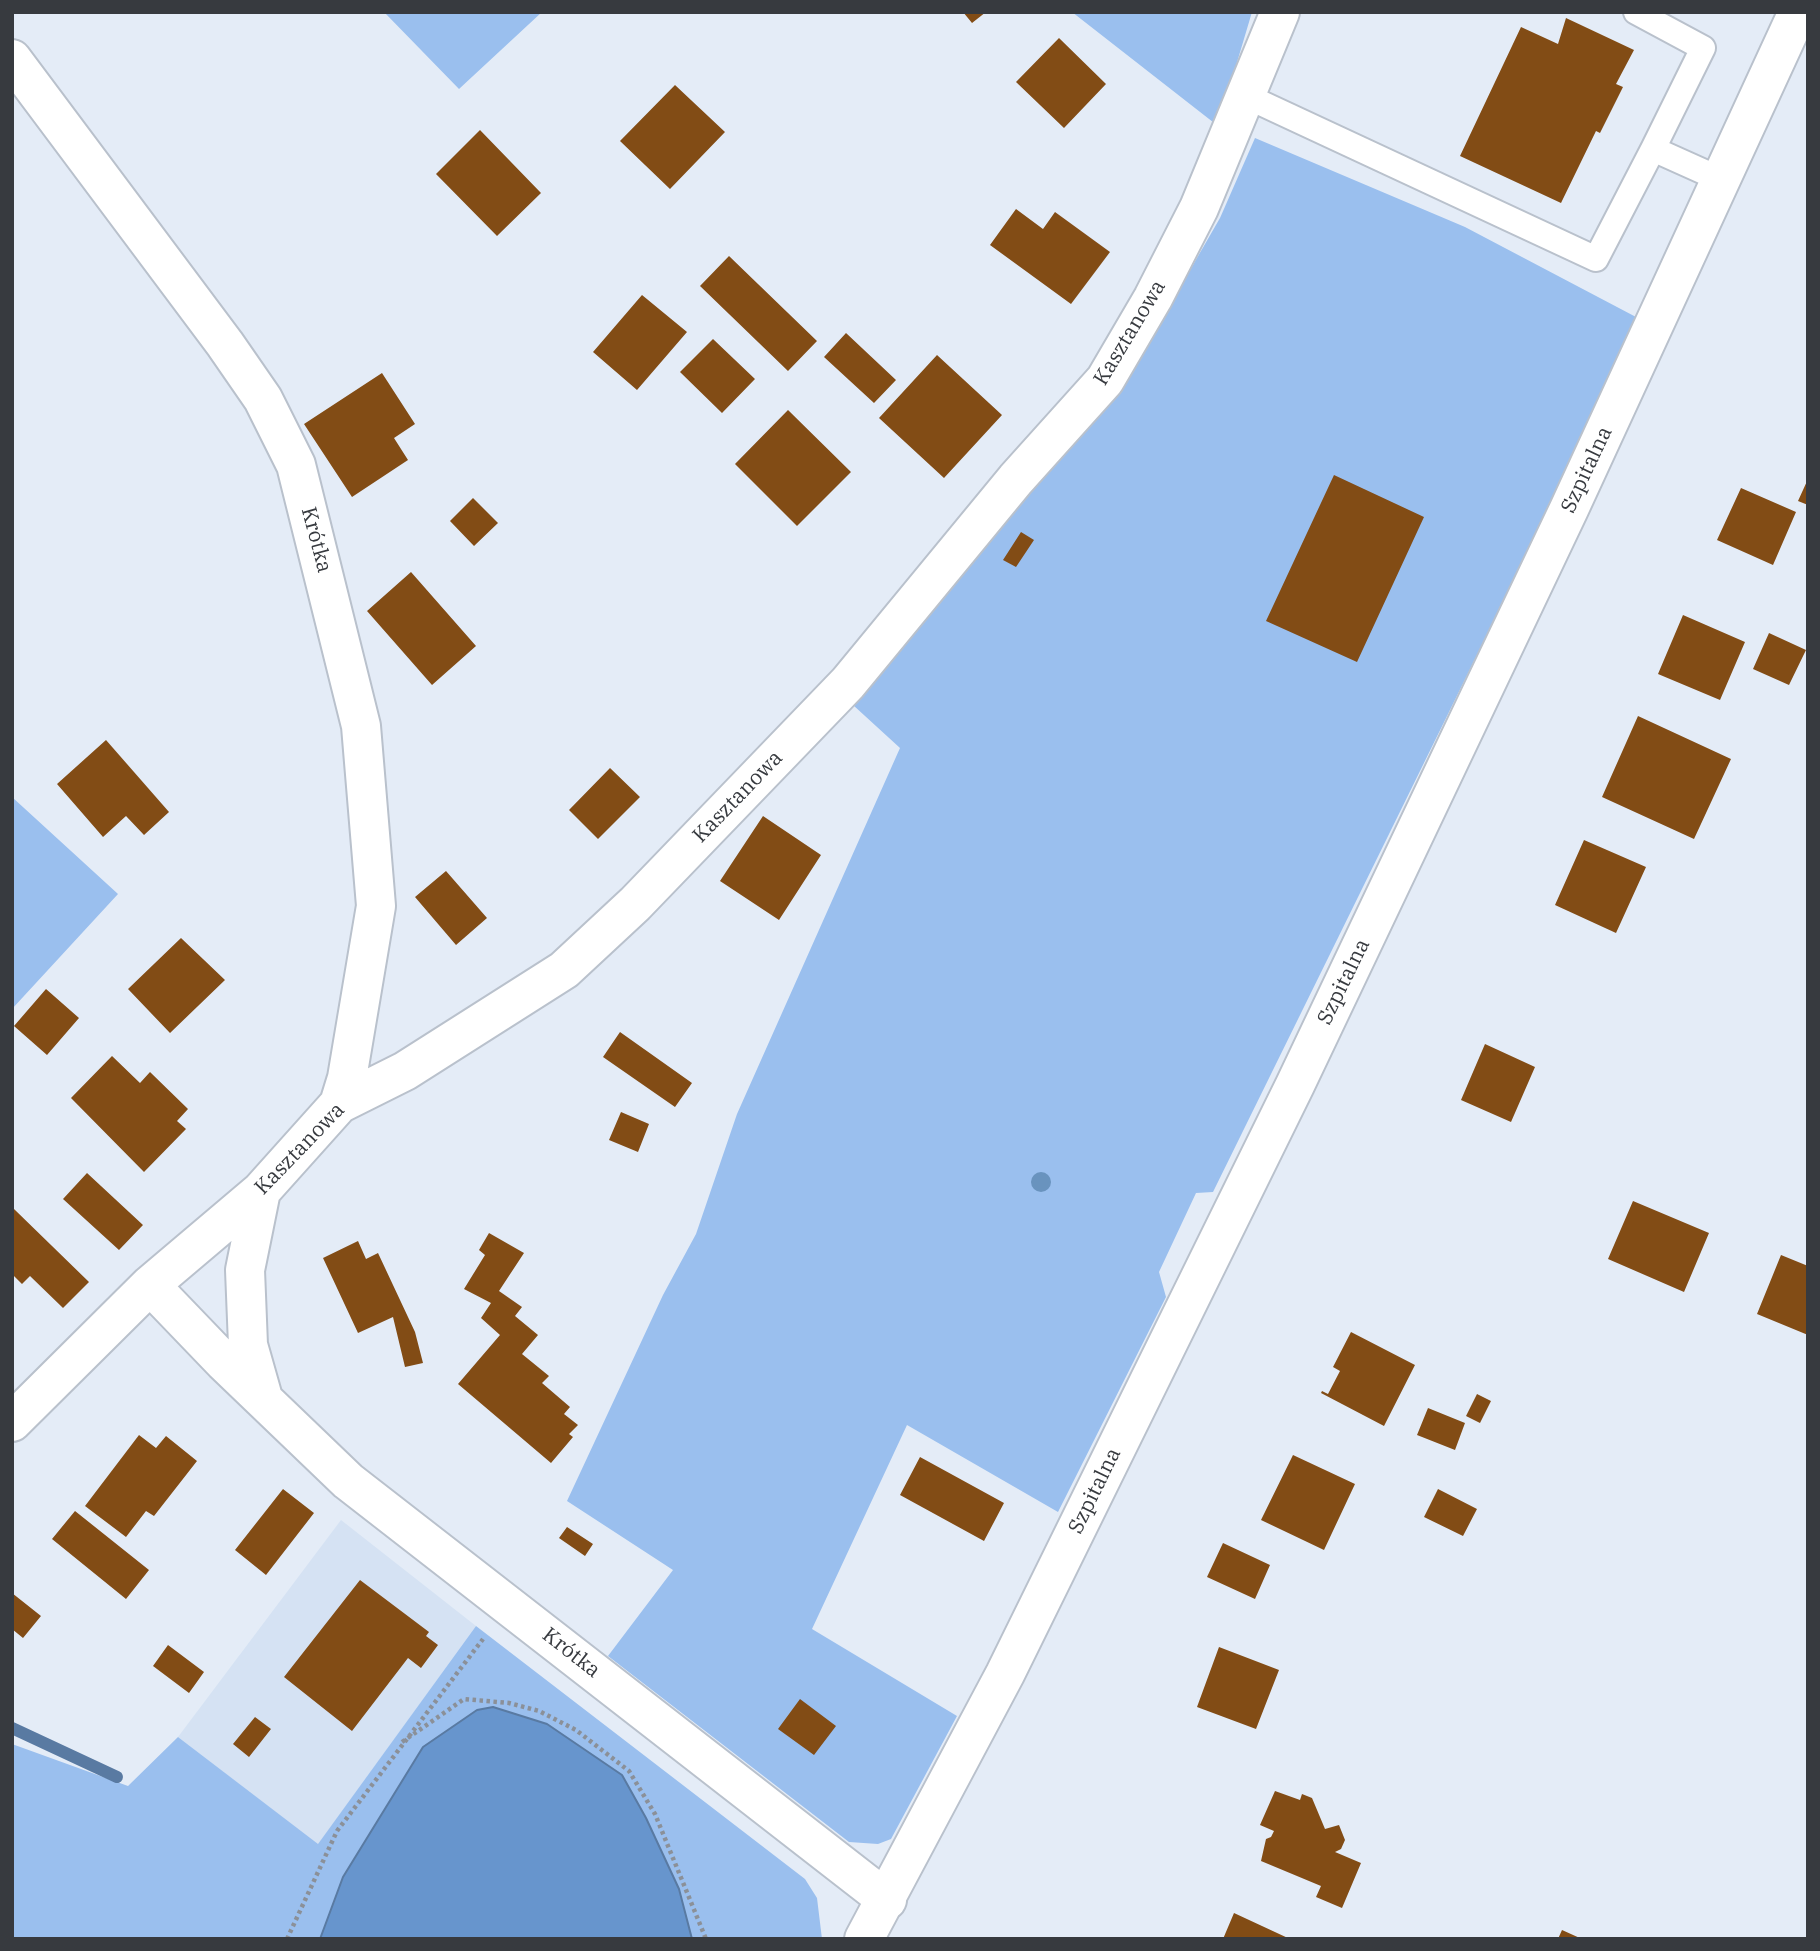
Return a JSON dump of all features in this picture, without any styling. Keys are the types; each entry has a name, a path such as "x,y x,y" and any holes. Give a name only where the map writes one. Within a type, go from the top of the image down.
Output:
{"street":[{"name":"Kasztanowa","path":"12,1422 150,1285 261,1191 339,1104 405,1071 564,970 635,904 848,683 1016,479 1105,380 1153,298 1199,208 1280,12"},
{"name":"Szpitalna","path":"864,1939 1005,1674 1295,1086 1723,180 1798,12"},
{"name":"Krótka","path":"12,60 263,398 296,465 361,726 376,906 347,1078 339,1104"},
{"name":"Krótka","path":"261,1191 245,1270 248,1345 263,1398"},
{"path":"194,1249 225,1275 247,1306"},
{"name":"Krótka","path":"150,1285 348,1481 887,1900"}],"lane":[{"path":"1246,96 1596,259 1703,48 1636,12"},
{"path":"1653,149 1723,180"}],"path":[{"path":"288,1939 337,1830 509,1605"},
{"path":"402,1742 464,1699 509,1703 539,1711 576,1730 629,1771 656,1814 706,1939"}],"shaded area":[{"path":"384,12 542,12 459,89"},
{"path":"1072,12 1252,12 1218,126"},
{"path":"1255,138 1465,227 1636,317 1538,531 1213,1192 1196,1193 1159,1272 1166,1297 1058,1512 907,1425 812,1629 957,1716 891,1839 878,1844 849,1842 608,1656 673,1570 567,1501 663,1295 696,1234 737,1114 900,748 853,705 1027,493 1122,388 1220,218"},
{"path":"12,797 118,894 12,1009"},
{"path":"341,1520 476,1626 318,1845 178,1737"},
{"path":"476,1626 805,1879 817,1898 822,1939 12,1939 12,1744 128,1786 178,1737 318,1844"},
{"path":"493,1707 547,1724 622,1775 646,1818 679,1889 692,1939 320,1939 343,1877 423,1747 477,1710"}],"building":[{"path":"963,12 986,12 972,23"},
{"path":"1566,18 1634,50 1616,84 1623,87 1600,133 1596,131 1561,203 1460,156 1521,27 1558,44"},
{"path":"1059,38 1106,84 1064,128 1016,82"},
{"path":"675,85 725,132 670,189 620,141"},
{"path":"480,130 541,193 497,236 436,174"},
{"path":"1016,209 1043,229 1055,212 1110,252 1071,304 990,245"},
{"path":"729,256 817,341 788,371 700,286"},
{"path":"642,295 687,332 637,390 593,352"},
{"path":"846,333 896,380 874,403 824,357"},
{"path":"713,339 755,379 722,413 680,372"},
{"path":"937,355 1002,415 944,478 879,418"},
{"path":"382,373 415,424 394,438 408,460 352,497 304,424"},
{"path":"788,410 851,472 797,526 735,464"},
{"path":"1334,475 1424,517 1357,662 1266,621"},
{"path":"1808,479 1808,505 1798,501"},
{"path":"1741,488 1796,512 1773,565 1717,540"},
{"path":"473,498 498,523 474,546 450,521"},
{"path":"1021,532 1034,540 1016,567 1003,560"},
{"path":"411,572 476,646 432,685 367,611"},
{"path":"1683,615 1745,642 1720,700 1658,674"},
{"path":"1769,633 1806,650 1789,685 1753,669"},
{"path":"1638,716 1731,759 1694,839 1602,797"},
{"path":"106,740 169,812 144,835 126,816 103,837 57,784"},
{"path":"610,768 640,797 598,839 569,810"},
{"path":"763,816 821,855 779,920 720,881"},
{"path":"1584,840 1646,867 1616,933 1555,905"},
{"path":"446,871 487,918 456,945 415,897"},
{"path":"181,938 225,980 170,1033 128,989"},
{"path":"46,989 79,1018 47,1055 14,1026"},
{"path":"620,1032 692,1083 675,1107 603,1057"},
{"path":"1485,1044 1535,1067 1511,1122 1461,1100"},
{"path":"112,1056 140,1083 150,1072 188,1109 177,1121 186,1129 144,1172 71,1098"},
{"path":"621,1112 649,1124 638,1152 609,1140"},
{"path":"87,1173 143,1225 119,1250 63,1199"},
{"path":"1633,1201 1709,1233 1684,1292 1608,1259"},
{"path":"14,1209 89,1282 63,1308 30,1276 22,1284 12,1274"},
{"path":"489,1233 524,1253 499,1291 522,1307 515,1316 538,1335 522,1354 549,1376 542,1383 570,1407 564,1414 578,1425 569,1434 573,1437 551,1463 458,1384 500,1335 481,1318 491,1303 464,1289 485,1255 479,1250"},
{"path":"358,1241 366,1259 378,1253 415,1332 423,1363 405,1367 393,1317 358,1333 323,1258"},
{"path":"1781,1255 1808,1266 1808,1335 1757,1314"},
{"path":"1351,1332 1415,1365 1384,1426 1321,1393 1322,1391 1328,1394 1340,1371 1333,1367"},
{"path":"1477,1394 1491,1401 1480,1423 1466,1416"},
{"path":"1428,1408 1465,1423 1455,1450 1417,1435"},
{"path":"139,1435 156,1448 166,1436 197,1461 154,1516 146,1511 126,1537 85,1506"},
{"path":"1293,1455 1355,1484 1324,1550 1261,1520"},
{"path":"920,1457 1004,1503 984,1541 900,1495"},
{"path":"283,1489 314,1513 266,1575 235,1550"},
{"path":"1438,1489 1477,1509 1463,1536 1424,1517"},
{"path":"75,1511 149,1570 126,1599 52,1539"},
{"path":"567,1527 593,1544 585,1556 559,1538"},
{"path":"1223,1543 1270,1565 1255,1599 1207,1577"},
{"path":"360,1580 429,1632 426,1636 438,1645 421,1668 408,1658 352,1731 284,1677"},
{"path":"12,1593 41,1616 23,1638 12,1629"},
{"path":"168,1645 204,1672 189,1693 153,1666"},
{"path":"1219,1647 1279,1670 1256,1729 1197,1707"},
{"path":"800,1699 836,1726 814,1755 778,1729"},
{"path":"255,1717 271,1729 249,1757 233,1744"},
{"path":"1275,1791 1300,1800 1302,1794 1312,1798 1325,1829 1339,1825 1345,1840 1341,1849 1335,1852 1361,1863 1342,1908 1316,1897 1321,1886 1261,1861 1266,1839 1271,1837 1274,1831 1260,1825"},
{"path":"1234,1913 1290,1939 1223,1939"},
{"path":"1562,1930 1582,1939 1558,1939"}],"waterway":[{"path":"12,1728 117,1777"}]}
